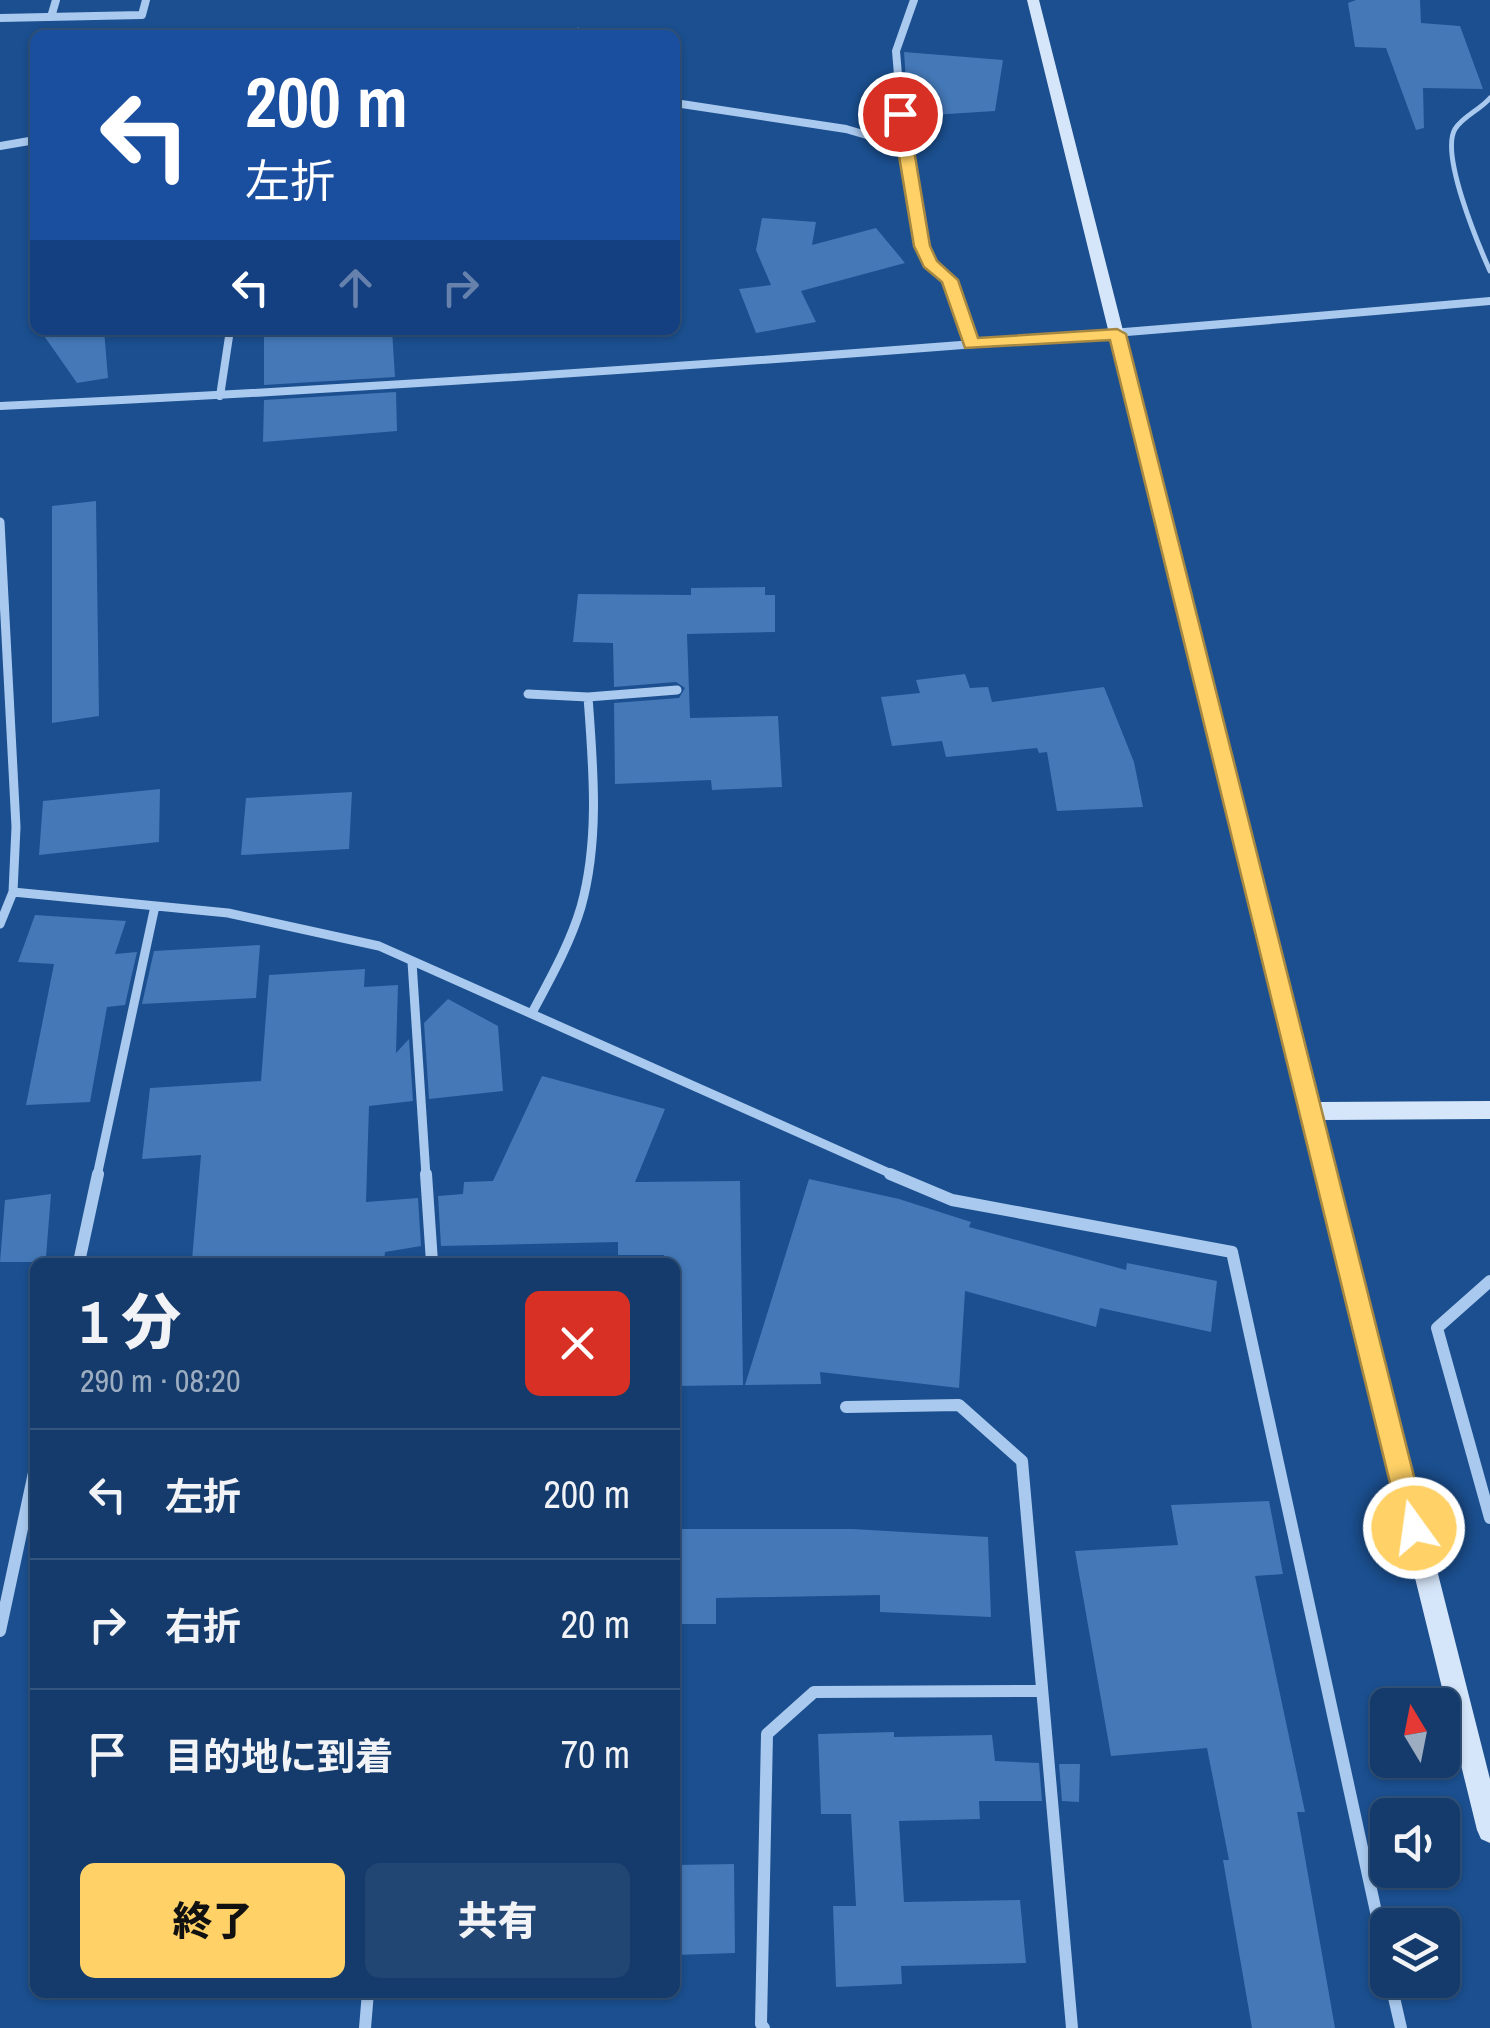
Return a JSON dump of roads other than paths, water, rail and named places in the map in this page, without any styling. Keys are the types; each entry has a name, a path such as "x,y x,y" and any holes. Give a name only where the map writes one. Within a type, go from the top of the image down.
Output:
{"street":[{"path":"50,17 56,0"},
{"path":"0,18 142,15 146,0"},
{"path":"914,0 896,50 904,146 922,246 930,264 950,280 971,344"},
{"path":"1033,0 1490,1830"},
{"path":"680,104 846,129 904,146"},
{"path":"0,146 30,141"},
{"path":"0,406 220,396 1117,334 1490,301"},
{"path":"220,396 229,335"},
{"path":"0,522 16,827 13,892 0,924"},
{"path":"528,694 588,696 677,690"},
{"path":"532,1013 580,908 592,853 595,798 588,696"},
{"path":"0,875 14,873"},
{"path":"13,892 228,913 380,946 780,1127 952,1200 1232,1252 1375,1908"},
{"path":"80,1258 156,906"},
{"path":"412,962 432,1258"},
{"path":"1309,1111 1490,1110"},
{"path":"1490,1280 1437,1328 1490,1518"},
{"path":"846,1408 959,1405 1022,1461 1072,2028"},
{"path":"0,1631 30,1491"},
{"path":"764,2028 761,2024 767,1734 814,1692 1042,1691"},
{"path":"365,2028 368,1998"},
{"path":"1394,1998 1401,2028"}],"lane":[{"path":"1490,98 1462,121 1452,134 1452,147 1465,204 1490,270"}]}
